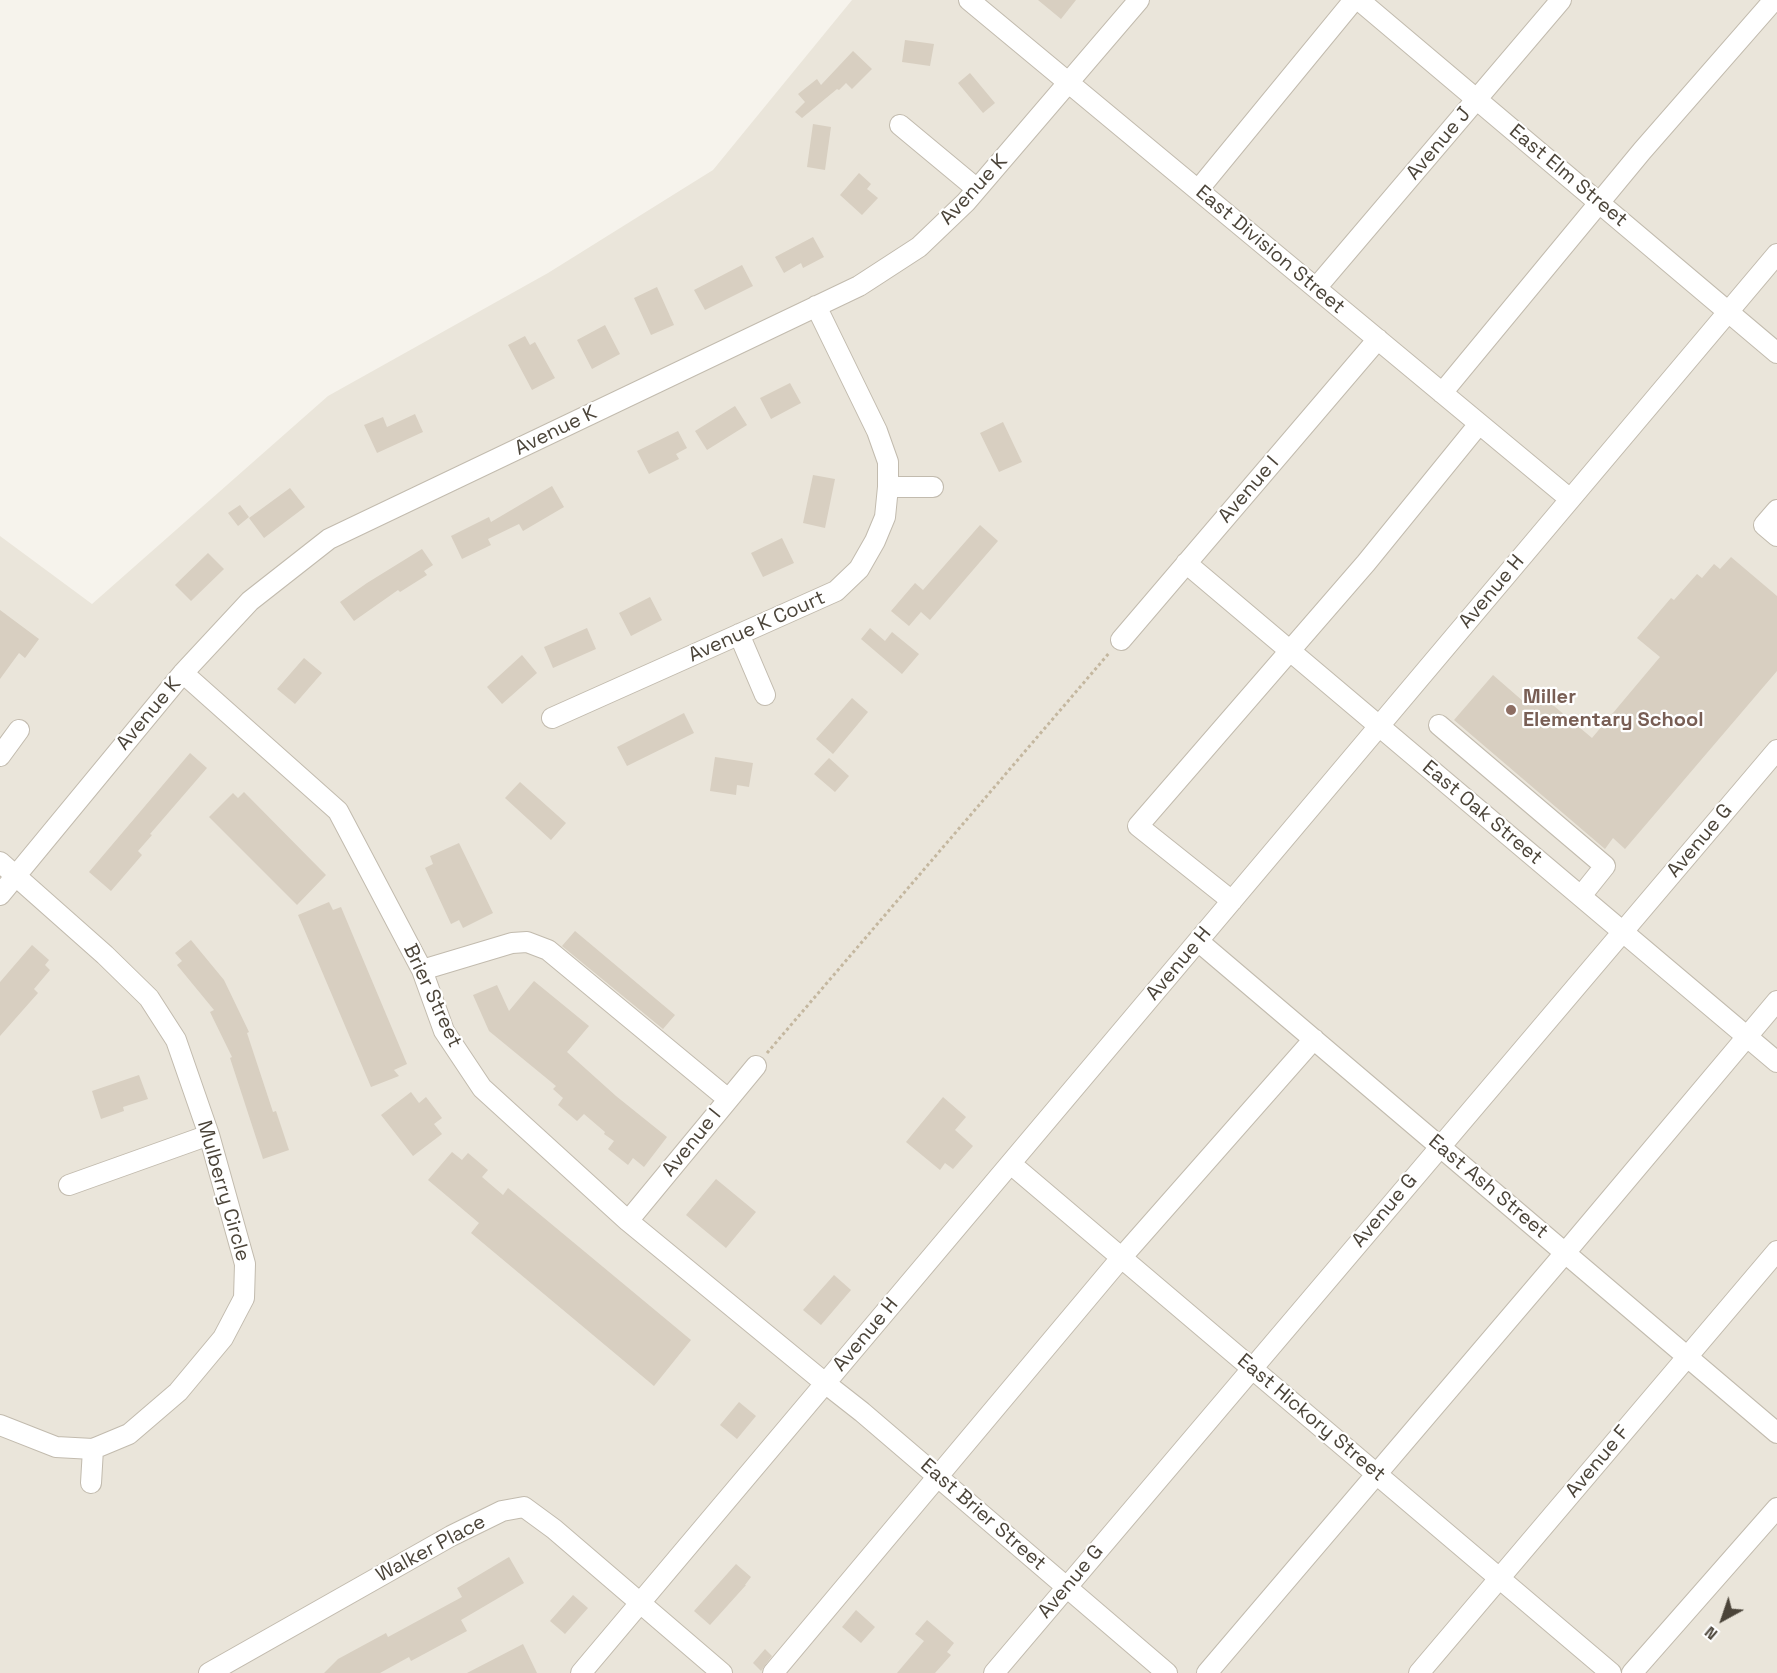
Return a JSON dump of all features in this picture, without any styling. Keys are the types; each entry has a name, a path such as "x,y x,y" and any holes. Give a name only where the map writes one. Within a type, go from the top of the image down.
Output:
{"street":[{"name":"East Division Street","path":"969,0 1570,499"},
{"name":"Avenue K","path":"0,895 183,672 250,601 329,539 859,286 919,247 966,202 1139,0"},
{"path":"1198,190 1354,0"},
{"name":"East Elm Street","path":"1359,0 1777,353"},
{"name":"Avenue J","path":"1316,288 1561,0"},
{"path":"1442,393 1642,151 1774,0"},
{"path":"900,125 977,189"},
{"name":"Avenue H","path":"581,1673 1777,254"},
{"name":"Avenue K Court","path":"552,718 836,591 858,569 875,541 885,517 888,462 877,431 816,306"},
{"name":"Avenue I","path":"1121,640 1378,339"},
{"path":"1232,901 1138,826 1366,563 1479,424"},
{"path":"888,487 933,487"},
{"path":"1777,510 1764,525 1777,536"},
{"name":"East Oak Street","path":"1186,563 1777,1062"},
{"path":"739,634 765,695"},
{"name":"Brier Street","path":"183,672 338,811 422,970 444,1031 482,1088 628,1221 825,1383"},
{"path":"1439,725 1605,866 1581,896"},
{"path":"0,756 19,729"},
{"name":"Avenue G","path":"993,1673 1777,750"},
{"name":"Mulberry Circle","path":"0,862 105,955 149,998 176,1040 209,1135 245,1263 244,1298 223,1338 178,1392 129,1434 93,1449 56,1447 0,1425"},
{"name":"East Ash Street","path":"1198,941 1777,1433"},
{"path":"422,970 512,943 527,942 548,950 728,1098"},
{"path":"1207,1673 1777,1001"},
{"path":"773,1673 1121,1258 1314,1039"},
{"name":"Avenue I","path":"628,1221 756,1066"},
{"path":"69,1185 209,1135"},
{"name":"East Hickory Street","path":"1011,1164 1611,1673"},
{"name":"Avenue F","path":"1419,1673 1777,1251"},
{"name":"East Brier Street","path":"825,1383 862,1412 1167,1673"},
{"path":"91,1483 93,1449"},
{"name":"Walker Place","path":"209,1673 451,1536 502,1511 524,1507 554,1529 640,1603"},
{"path":"1632,1673 1777,1508"},
{"path":"640,1603 722,1673"}],"path":[{"path":"756,1066 1121,640"}],"shaded area":[{"path":"852,0 1777,0 1777,1673 0,1673 0,536 92,604 328,396 548,273 713,170"}],"building":[{"path":"1038,0 1076,0 1061,19"},
{"path":"905,40 934,44 930,66 902,62"},
{"path":"853,51 872,69 852,89 846,83 802,118 795,112 805,102 798,94 817,79 821,85"},
{"path":"970,73 995,103 983,113 958,83"},
{"path":"813,124 831,127 825,170 807,167"},
{"path":"859,173 871,184 867,189 878,198 862,215 840,195"},
{"path":"813,237 824,257 803,268 801,263 784,273 775,257"},
{"path":"742,265 753,286 705,310 694,290"},
{"path":"657,287 674,325 651,335 634,298"},
{"path":"605,325 620,354 592,369 577,340"},
{"path":"525,336 530,345 535,342 555,378 532,390 508,345"},
{"path":"790,383 801,403 771,419 760,398"},
{"path":"735,406 747,425 707,450 695,431"},
{"path":"415,414 423,432 377,453 364,425 383,417 387,427"},
{"path":"1003,422 1022,462 999,472 980,433"},
{"path":"678,431 687,448 676,454 679,459 649,474 637,451"},
{"path":"813,475 835,479 825,528 803,523"},
{"path":"552,486 564,507 523,531 519,524 488,539 491,545 462,559 451,536 489,517 491,522"},
{"path":"290,488 305,507 264,538 249,518"},
{"path":"240,505 249,517 238,526 228,513"},
{"path":"980,525 998,541 930,620 921,612 909,626 891,611 915,583 923,590"},
{"path":"782,538 794,563 763,577 751,553"},
{"path":"422,549 433,565 424,571 427,575 400,592 398,590 354,621 340,602"},
{"path":"208,553 224,569 191,601 175,585"},
{"name":"Miller Elementary School","path":"1731,557 1777,596 1777,671 1625,849 1613,838 1605,849 1454,720 1493,675 1524,702 1535,690 1592,738 1660,657 1637,638 1671,598 1674,600 1697,574 1702,578 1714,564 1720,569"},
{"path":"650,597 662,620 631,636 619,613"},
{"path":"0,610 39,639 25,658 19,653 0,679"},
{"path":"587,628 596,649 553,668 544,647"},
{"path":"870,628 885,641 892,632 919,654 902,674 861,639"},
{"path":"522,655 537,673 502,704 487,687"},
{"path":"304,658 322,673 295,704 277,689"},
{"path":"852,698 868,712 833,754 816,739"},
{"path":"684,713 694,733 627,766 617,747"},
{"path":"190,753 207,768 150,834 152,835 138,851 142,855 111,891 89,872"},
{"path":"715,757 753,763 749,787 737,785 736,795 710,791"},
{"path":"829,758 849,776 835,792 814,774"},
{"path":"520,782 566,823 551,840 505,798"},
{"path":"244,792 326,875 297,905 209,817 233,793 238,798"},
{"path":"459,843 493,913 463,928 459,920 451,924 425,868 433,864 430,856"},
{"path":"329,902 333,910 341,907 407,1064 394,1070 399,1076 371,1087 298,915"},
{"path":"575,931 675,1015 663,1029 562,946"},
{"path":"191,940 224,980 249,1032 247,1033 273,1112 276,1111 289,1150 263,1159 230,1058 232,1057 210,1012 214,1010 177,965 182,961 175,953"},
{"path":"32,945 49,960 45,965 50,970 34,989 38,993 0,1036 0,982"},
{"path":"534,981 589,1026 567,1052 667,1137 644,1167 633,1158 628,1165 608,1149 614,1141 604,1134 605,1132 584,1114 577,1121 558,1105 563,1098 553,1089 556,1086 489,1031 473,995 497,985 509,1011"},
{"path":"139,1075 148,1099 123,1107 124,1111 101,1119 92,1091"},
{"path":"411,1092 419,1103 426,1097 442,1118 434,1124 442,1134 413,1156 381,1115"},
{"path":"943,1097 966,1117 955,1130 973,1146 953,1169 945,1163 940,1170 906,1142"},
{"path":"452,1152 462,1160 468,1153 488,1170 482,1177 503,1195 508,1188 691,1340 654,1386 471,1233 479,1223 428,1180"},
{"path":"716,1179 756,1212 726,1248 686,1215"},
{"path":"834,1275 851,1290 821,1325 803,1310"},
{"path":"739,1402 756,1416 737,1439 720,1425"},
{"path":"509,1557 524,1583 461,1620 467,1631 411,1661 409,1657 380,1673 324,1673 338,1659 386,1633 388,1637 462,1597 457,1588"},
{"path":"736,1564 751,1577 710,1625 694,1611"},
{"path":"573,1595 588,1608 565,1634 550,1621"},
{"path":"856,1610 875,1627 861,1643 842,1627"},
{"path":"927,1620 954,1643 947,1652 951,1655 935,1673 897,1673 924,1641 915,1634"},
{"path":"523,1644 537,1673 467,1673"},
{"path":"765,1649 772,1656 761,1671 753,1663"}],"place":[{"name":"Miller Elementary School","path":"1511,710"}]}
